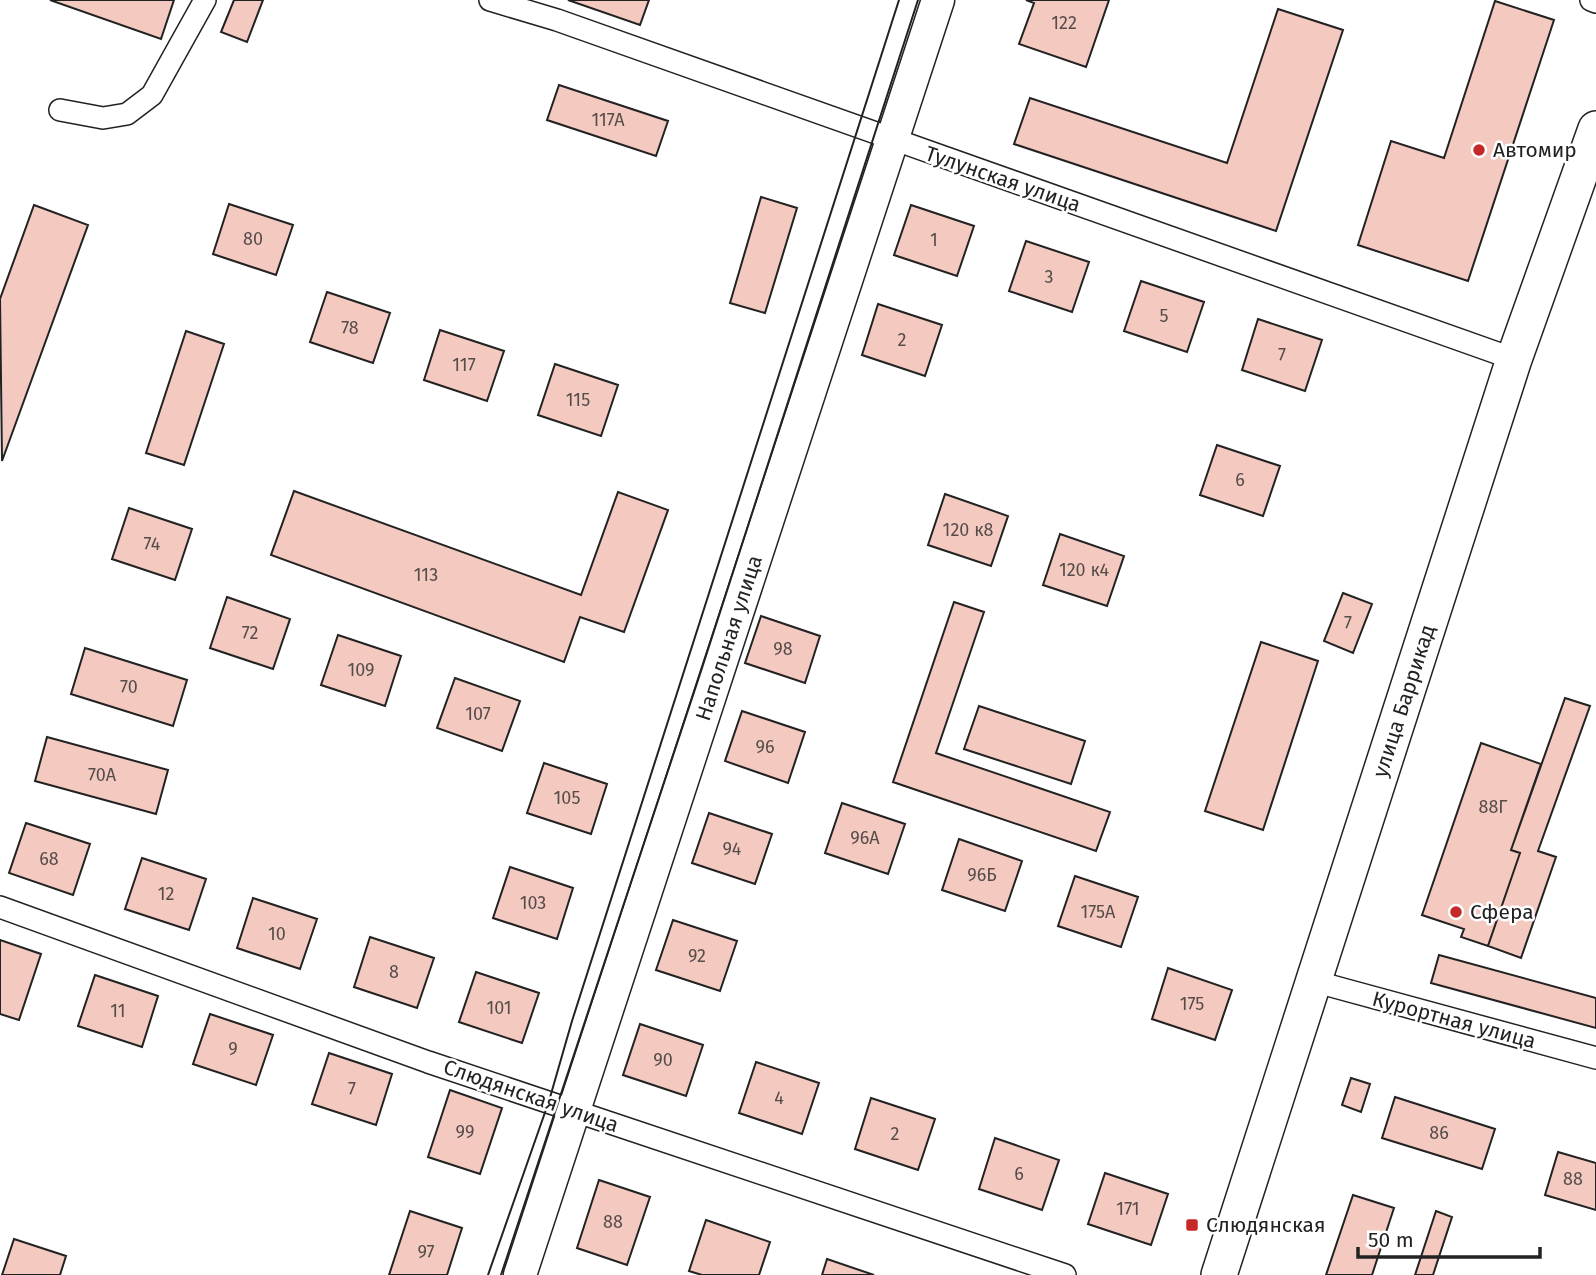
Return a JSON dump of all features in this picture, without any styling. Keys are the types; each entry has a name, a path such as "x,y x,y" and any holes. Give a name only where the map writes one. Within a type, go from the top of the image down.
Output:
{"main road":[{"name":"улица Баррикад","path":"1219,1275 1514,359 1596,130"}],"street":[{"path":"60,110 103,118 127,114 152,95 205,0"},
{"name":"Тулунская улица","path":"490,0 557,20 1514,359"},
{"name":"Напольная улица","path":"520,1275 938,0"},
{"path":"1591,0 1596,2"},
{"name":"Слюдянская улица","path":"0,907 428,1062 1066,1275"},
{"name":"Курортная улица","path":"1313,981 1596,1058"}],"building":[{"path":"50,0 174,0 161,39"},
{"path":"234,0 263,0 247,42 221,32"},
{"path":"568,0 649,0 640,25"},
{"path":"1026,0 1109,0 1086,67 1019,44 1034,3"},
{"name":"Автомир","path":"1495,1 1554,20 1468,281 1358,245 1391,141 1444,158"},
{"path":"1278,9 1343,30 1276,231 1014,144 1030,98 1227,163"},
{"path":"559,85 668,121 656,156 547,120"},
{"path":"761,197 797,208 765,313 730,303"},
{"path":"229,204 293,225 276,275 213,254"},
{"path":"34,205 88,225 2,461 0,299"},
{"path":"911,205 974,226 957,276 894,255"},
{"path":"1026,241 1089,262 1072,312 1009,291"},
{"path":"1141,281 1204,302 1187,352 1124,331"},
{"path":"327,292 390,313 373,363 310,342"},
{"path":"878,304 942,325 925,376 862,355"},
{"path":"1258,319 1322,340 1305,391 1242,370"},
{"path":"440,330 504,351 487,401 424,380"},
{"path":"186,331 224,344 184,465 146,453"},
{"path":"555,364 618,385 601,436 538,415"},
{"path":"1217,445 1280,466 1263,516 1200,495"},
{"path":"294,491 581,595 618,492 668,510 624,632 580,617 564,662 271,555"},
{"path":"945,494 1008,516 991,566 928,545"},
{"path":"129,508 192,529 175,580 112,559"},
{"path":"1060,534 1124,556 1107,606 1043,585"},
{"path":"1343,593 1372,604 1353,653 1324,641"},
{"path":"227,597 290,619 273,669 210,648"},
{"path":"954,602 984,612 936,753 1110,812 1096,851 893,782"},
{"path":"761,616 820,636 805,683 745,663"},
{"path":"338,635 401,656 385,706 321,685"},
{"path":"1261,642 1318,661 1263,830 1205,811"},
{"path":"85,648 187,680 173,726 71,694"},
{"path":"455,678 520,701 502,751 437,728"},
{"path":"1565,698 1590,706 1538,851 1556,857 1521,958 1488,946 1520,853 1511,850"},
{"path":"979,706 1085,741 1071,784 964,749"},
{"path":"742,711 805,732 788,783 725,761"},
{"path":"47,737 168,770 156,814 35,781"},
{"path":"1481,743 1541,764 1511,850 1520,853 1488,946 1461,937 1464,929 1422,915"},
{"path":"544,763 607,784 591,834 527,813"},
{"path":"842,803 905,824 888,874 825,853"},
{"path":"709,813 772,834 755,884 692,863"},
{"path":"26,823 90,844 73,895 9,873"},
{"path":"959,839 1022,861 1005,911 942,890"},
{"path":"142,858 206,879 189,930 125,909"},
{"path":"510,867 573,888 557,939 493,918"},
{"path":"1075,876 1138,897 1121,947 1058,926"},
{"path":"253,898 317,919 300,969 237,948"},
{"path":"673,920 737,941 720,991 656,970"},
{"path":"370,937 434,958 417,1008 354,987"},
{"path":"0,940 41,954 19,1020 0,1014"},
{"path":"1439,955 1596,998 1596,1028 1431,983"},
{"path":"1168,968 1232,990 1215,1040 1152,1019"},
{"path":"476,972 539,993 522,1043 459,1022"},
{"path":"95,975 158,996 142,1047 78,1026"},
{"path":"210,1014 273,1035 256,1085 193,1064"},
{"path":"640,1024 703,1045 686,1096 623,1075"},
{"path":"329,1053 392,1074 376,1125 312,1104"},
{"path":"756,1062 819,1083 802,1134 739,1113"},
{"path":"1351,1078 1370,1084 1361,1112 1342,1105"},
{"path":"450,1090 502,1108 480,1174 428,1157"},
{"path":"1395,1097 1495,1129 1482,1169 1382,1138"},
{"path":"871,1098 935,1119 918,1170 855,1149"},
{"path":"995,1138 1059,1160 1042,1210 979,1189"},
{"path":"1558,1152 1596,1163 1596,1210 1545,1195"},
{"path":"1105,1173 1168,1194 1151,1245 1088,1224"},
{"path":"599,1180 650,1197 627,1265 577,1248"},
{"path":"1353,1195 1394,1208 1372,1275 1326,1275"},
{"path":"410,1211 462,1228 447,1275 389,1275"},
{"path":"1436,1211 1452,1217 1433,1275 1415,1275"},
{"path":"706,1220 770,1242 759,1275 702,1275 689,1271"},
{"path":"14,1239 66,1256 60,1275 2,1275"},
{"path":"827,1259 874,1275 822,1275"}],"tram line":[{"path":"488,1275 549,1101 572,1021 899,0"},
{"path":"501,1275 702,668 918,0"}],"place":[{"name":"Автомир","path":"1479,150"},
{"name":"Сфера","path":"1456,912"},
{"name":"Слюдянская","path":"1192,1225"}]}
